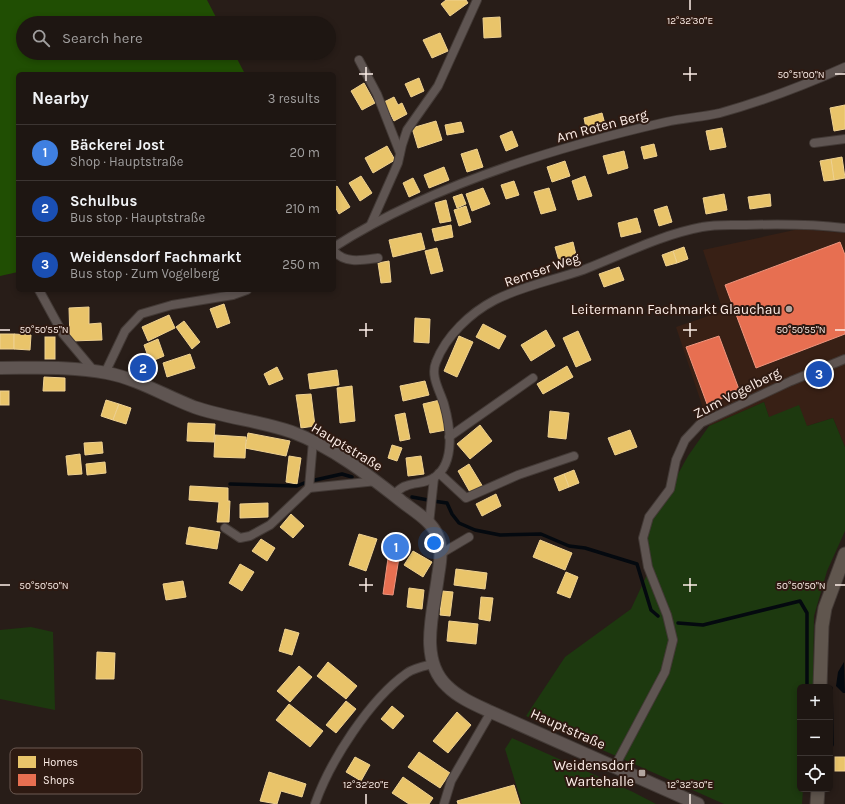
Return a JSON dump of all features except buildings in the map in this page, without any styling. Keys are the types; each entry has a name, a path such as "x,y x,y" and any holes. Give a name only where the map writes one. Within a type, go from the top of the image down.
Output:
{"main road":[{"name":"Hauptstraße","path":"0,368 100,372 138,382 214,413 290,432 313,441 377,481 429,524 437,535 442,554 430,638 433,664 446,686 465,700 614,766 683,801 698,804"},
{"path":"820,684 822,626 825,608 845,554"},
{"path":"817,804 818,792"}],"street":[{"path":"371,224 398,163 407,130 438,86 477,0"},
{"path":"359,60 377,94 400,153"},
{"name":"Am Roten Berg","path":"336,246 371,224 413,204 488,174 563,149 660,124 719,113 802,87 845,67"},
{"path":"814,143 845,139"},
{"name":"Remser Weg","path":"429,524 436,475 447,460 449,437 445,410 436,383 434,372 435,363 454,332 462,323 495,300 610,259 648,242 703,226 786,224 845,228"},
{"path":"336,253 342,258 350,260 378,258"},
{"path":"40,292 63,334 100,372 125,331 141,314 172,305 233,295 241,292"},
{"name":"Zum Vogelberg","path":"614,766 665,672 673,640 667,614 648,567 643,538 649,517 670,489 676,460 685,440 701,423 790,381 845,359"},
{"path":"449,437 534,378"},
{"path":"309,488 313,441"},
{"path":"393,495 405,486 428,481 436,475 466,498 518,475 574,456"},
{"path":"225,528 240,538 258,532 270,525 309,488 377,481"},
{"path":"442,554 469,537"},
{"path":"315,804 320,789 343,749 372,706 408,672 433,664"},
{"path":"444,804 451,781 491,712"}],"shaded area":[{"path":"799,229 845,233 845,447 833,418 807,426 769,417 764,402 709,426 676,327 723,311 703,250"},
{"path":"844,662 845,693 843,693 836,686 838,672"}],"green space":[{"path":"0,0 207,0 215,16 16,16 16,60 238,60 244,72 16,72 16,272 0,276"},
{"path":"764,402 769,417 799,405 807,426 833,418 845,447 845,531 827,571 814,616 813,684 797,684 797,792 803,792 802,804 724,804 526,716 565,657 631,609 652,564 647,542 650,524 688,456 709,426"},
{"path":"31,627 53,632 55,710 0,699 0,630"},
{"path":"512,738 633,792 656,804 522,804 505,749"}],"waterway":[{"path":"315,480 342,474 352,477"},
{"path":"230,484 297,486 304,483"},
{"path":"412,497 428,500"},
{"path":"433,501 447,503 452,514 459,523 475,530 500,535 541,534 569,546 585,548 637,564 651,610 658,616"},
{"path":"678,623 703,625 800,601 807,613 807,684"}],"place":[{"name":"Leitermann Fachmarkt Glauchau","path":"789,309"},
{"name":"Schulbus","path":"143,368"},
{"name":"Weidensdorf Fachmarkt","path":"819,374"},
{"name":"Bäckerei Jost","path":"396,547"},
{"name":"Weidensdorf Wartehalle","path":"642,773"}]}
